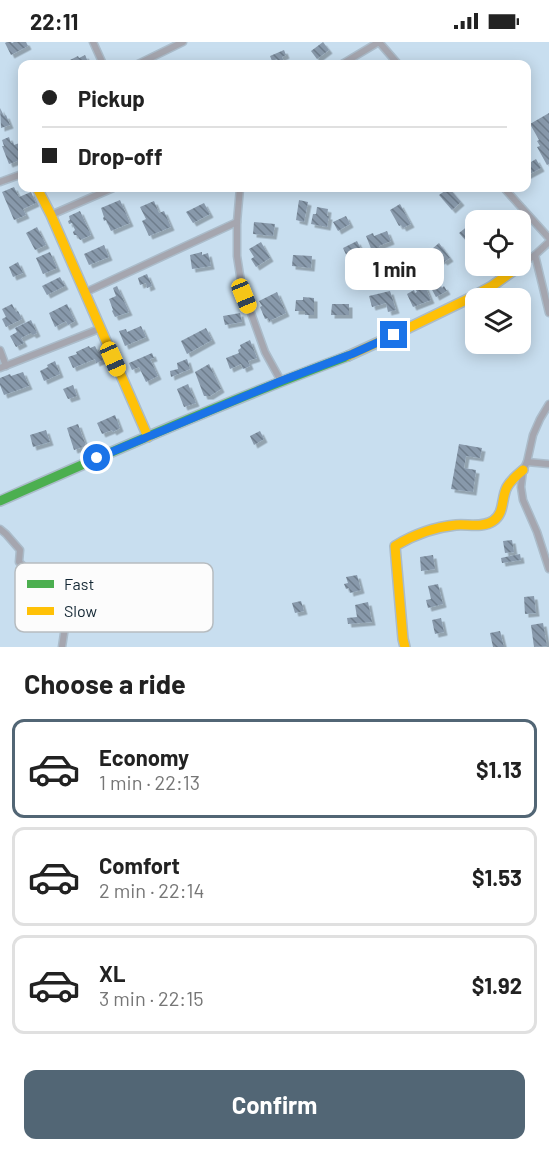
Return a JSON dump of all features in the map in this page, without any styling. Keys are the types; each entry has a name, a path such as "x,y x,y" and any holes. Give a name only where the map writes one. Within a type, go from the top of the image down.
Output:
{"street":[{"path":"93,42 101,60"},
{"path":"146,60 183,42"},
{"path":"349,60 379,42 395,60"},
{"path":"0,182 18,175"},
{"path":"39,192 148,437"},
{"path":"51,215 104,192"},
{"path":"240,192 237,222 238,268 244,296 265,352 281,381"},
{"path":"507,192 549,240 531,258"},
{"path":"84,293 237,222"},
{"path":"535,255 549,313"},
{"path":"0,501 281,381 352,354 492,286 505,276"},
{"path":"0,350 3,367 99,328"},
{"path":"549,404 533,435 521,487 523,500 537,532 549,569"},
{"path":"405,647 395,546 415,535 436,529 494,520 500,512 507,487 525,466 549,464"},
{"path":"0,529 20,550 20,563"},
{"path":"62,647 64,632"}],"building":[{"path":"26,42 28,46 11,55 5,43"},
{"path":"323,42 329,50 317,59 311,51"},
{"path":"284,50 286,55 282,57 283,60 272,60 270,56"},
{"path":"85,55 87,60 70,60 78,56 79,58"},
{"path":"0,108 10,125 1,128"},
{"path":"549,113 549,164 547,165 537,147 540,146 537,141 539,140 531,123"},
{"path":"9,137 11,143 18,144 18,161 9,164 2,140"},
{"path":"536,159 541,168 531,173 531,162"},
{"path":"14,187 19,197 31,192 36,203 23,209 26,215 14,220 2,192"},
{"path":"443,192 452,192 461,202 452,210 439,195"},
{"path":"120,200 130,223 111,231 106,220 104,221 101,208"},
{"path":"299,200 308,202 304,222 296,220"},
{"path":"154,201 159,213 164,211 171,227 149,236 142,221 146,219 140,207"},
{"path":"204,203 210,214 193,223 186,212"},
{"path":"400,204 411,224 403,228 399,226 390,210"},
{"path":"317,207 328,209 327,227 311,224"},
{"path":"80,211 91,235 80,240 74,235 75,230 72,223 69,224 68,221 69,216"},
{"path":"346,216 350,224 338,231 333,222"},
{"path":"254,222 275,224 273,236 253,234"},
{"path":"37,227 46,245 35,250 26,233"},
{"path":"465,228 465,240 459,233"},
{"path":"387,231 391,241 372,251 366,236 373,233 374,236"},
{"path":"357,241 364,255 354,260 353,257 348,259 343,248"},
{"path":"261,242 270,258 256,267 249,249"},
{"path":"439,243 450,258 435,265 426,254"},
{"path":"104,245 109,257 89,265 84,254"},
{"path":"50,252 57,268 43,274 36,258"},
{"path":"202,252 202,255 208,253 211,266 192,269 190,255"},
{"path":"293,255 312,256 311,268 292,266"},
{"path":"413,261 419,274 411,277 406,265"},
{"path":"18,262 23,273 13,277 9,267"},
{"path":"147,274 152,286 147,288 146,283 140,285 138,278"},
{"path":"60,277 65,286 47,295 42,286"},
{"path":"424,284 431,300 413,307 407,294 414,290 415,293 417,292 415,288"},
{"path":"440,284 447,291 436,297 431,288"},
{"path":"117,286 129,312 115,317 109,299 116,296 113,288"},
{"path":"390,291 396,310 388,312 386,303 372,307 369,296"},
{"path":"277,292 286,313 269,321 268,318 265,319 259,301"},
{"path":"303,297 314,298 314,315 305,315 305,311 295,311 296,300 303,300"},
{"path":"12,304 22,319 6,327 2,319 6,317 2,309"},
{"path":"67,304 75,321 68,325 66,321 55,327 49,313"},
{"path":"332,304 349,304 349,315 331,315"},
{"path":"240,313 242,322 225,325 223,316"},
{"path":"31,320 37,333 21,338 24,343 16,347 10,336 17,332 15,328"},
{"path":"141,326 146,337 125,346 119,331 126,329 127,332"},
{"path":"206,328 212,340 187,354 181,341"},
{"path":"250,340 257,358 248,361 250,366 243,369 241,364 230,369 226,358 239,353 240,345"},
{"path":"89,346 90,348 95,346 98,352 102,350 106,359 96,363 95,359 73,368 68,357"},
{"path":"152,353 154,358 150,359 158,376 146,382 139,367 132,370 129,363"},
{"path":"187,359 190,369 171,377 170,371 178,369 177,363"},
{"path":"55,361 60,374 44,381 40,371"},
{"path":"209,364 221,389 210,396 204,396 195,372"},
{"path":"23,372 29,386 4,395 0,378"},
{"path":"188,384 196,403 184,407 177,389"},
{"path":"73,385 77,396 68,399 63,389"},
{"path":"115,415 120,428 102,434 97,423"},
{"path":"78,424 86,446 74,450 67,428"},
{"path":"46,430 50,442 33,447 30,435"},
{"path":"260,431 264,439 254,445 250,436"},
{"path":"459,444 482,448 480,458 466,456 464,468 476,470 473,492 451,489"},
{"path":"512,540 514,552 505,553 503,541"},
{"path":"520,554 521,560 502,563 501,558"},
{"path":"433,555 435,569 421,571 420,557"},
{"path":"357,575 361,590 350,593 349,588 346,589 344,584 348,583 346,577"},
{"path":"438,584 443,604 428,608 426,600 431,599 428,586"},
{"path":"534,596 536,613 525,614 524,597"},
{"path":"301,601 304,611 295,613 292,603"},
{"path":"368,602 372,622 348,624 347,618 357,617 355,605"},
{"path":"441,618 444,632 435,634 432,620"},
{"path":"543,623 547,646 534,647 531,625"},
{"path":"500,631 504,647 493,647 490,633"}],"traffic: fast":[{"path":"0,501 173,426 348,356"}],"traffic: slow":[{"path":"39,192 148,437"},
{"path":"348,356 470,298 506,276"},
{"path":"405,647 395,546 432,530 456,525 480,525 493,521 501,510 507,487 523,470"}],"route":[{"path":"97,458 394,335"}]}
